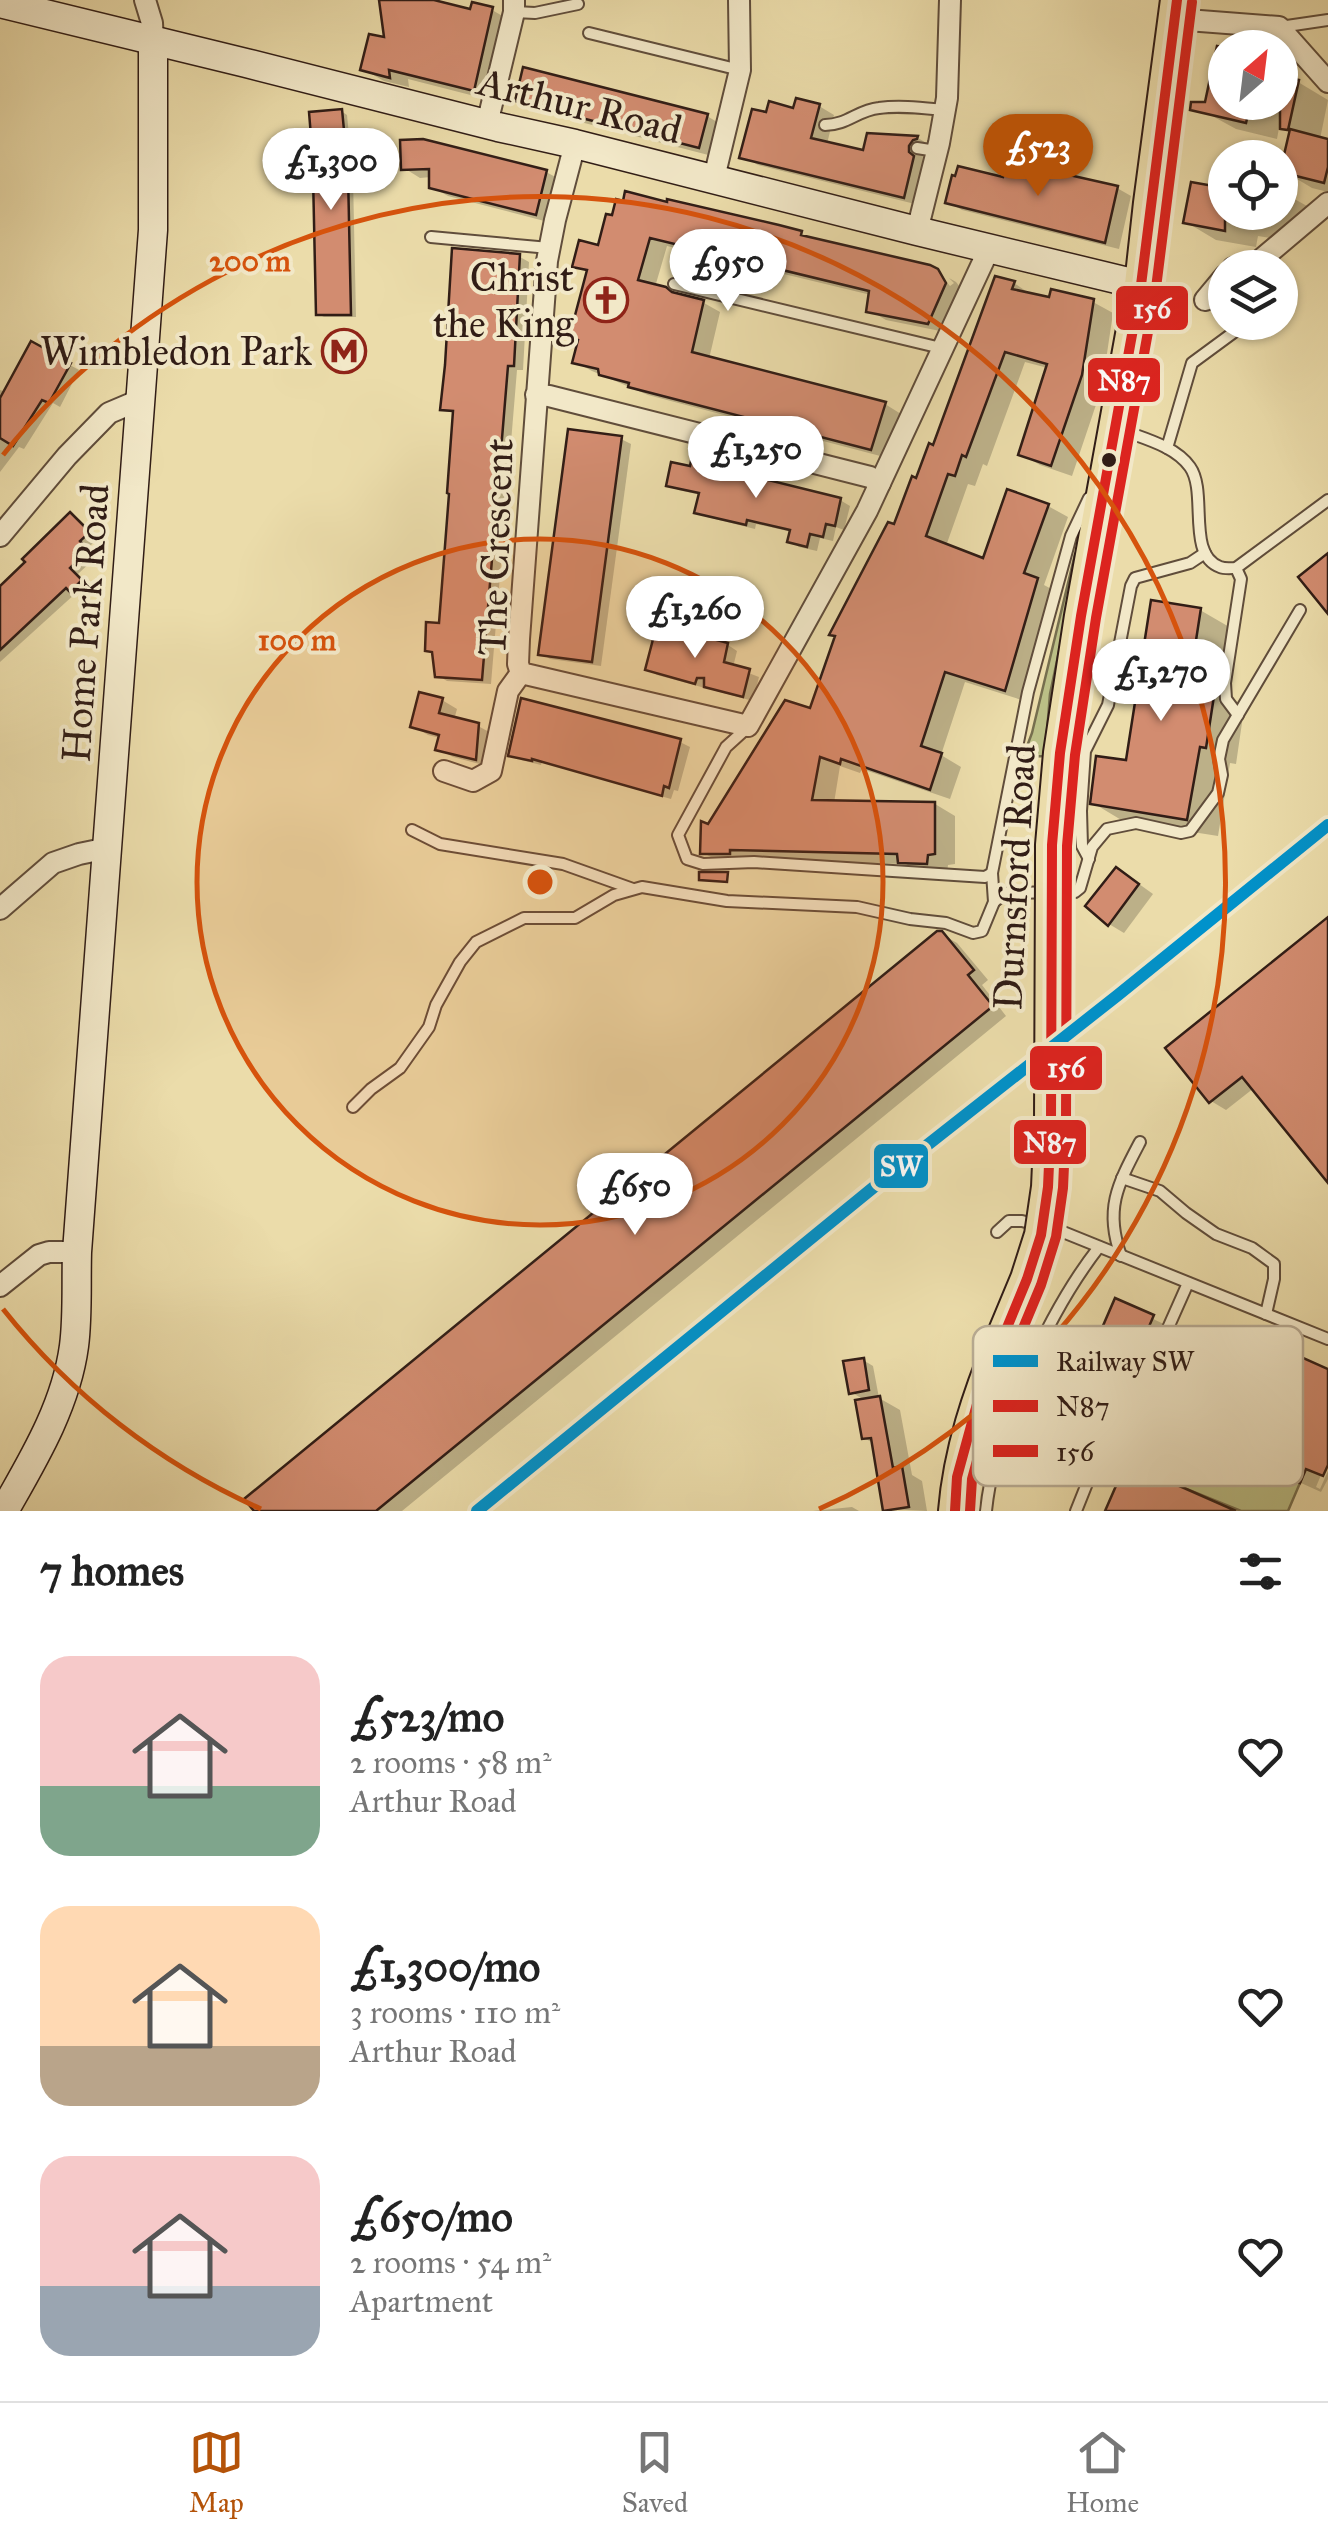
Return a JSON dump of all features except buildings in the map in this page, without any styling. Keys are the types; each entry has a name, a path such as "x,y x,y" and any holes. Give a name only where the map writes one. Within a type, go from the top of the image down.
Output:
{"main road":[{"name":"Durnsford Road","path":"1008,1326 1028,1279 1048,1187 1052,845 1060,753 1142,284 1176,10"},
{"name":"Durnsford Road","path":"955,1511 958,1478 973,1419"}],"street":[{"name":"Home Park Road","path":"4,1511 54,1418 74,1346 153,230 153,41 146,0"},
{"path":"714,178 740,70 739,0"},
{"path":"916,231 927,150 945,110 950,0"},
{"name":"Arthur Road","path":"0,3 1142,284"},
{"path":"487,124 514,6"},
{"path":"1176,10 1279,27 1328,82"},
{"name":"The Crescent","path":"575,144 548,248 518,664 522,674 748,726"},
{"path":"1272,250 1328,203"},
{"path":"748,726 880,483 989,249"},
{"path":"1205,300 1208,296"},
{"path":"536,395 870,477 880,483"},
{"path":"0,536 109,413 142,399"},
{"path":"444,771 474,781 491,771 508,691 522,674"},
{"path":"0,910 53,864 108,848"},
{"path":"0,1286 39,1255 78,1252"}],"lane":[{"path":"514,6 535,13 578,4"},
{"path":"1279,27 1328,20"},
{"path":"589,33 740,70"},
{"path":"825,125 840,125 876,108 945,110"},
{"path":"430,237 548,248"},
{"path":"674,284 941,348"},
{"path":"1167,448 1192,364 1224,340"},
{"path":"353,1108 400,1068 429,1026 460,962 476,942 524,918 575,918 614,895 642,886 727,902 858,908 946,922 973,934 982,931 994,902 992,873 1028,692 1071,536 1112,442 1167,448 1193,470 1207,557 1220,567 1236,568 1328,500"},
{"path":"1090,859 1082,846 1085,751 1108,706 1131,586 1136,578 1190,563 1206,553"},
{"path":"1236,568 1241,579 1225,683 1226,699 1238,716"},
{"path":"994,902 1005,893 1075,892 1080,888 1092,847 1107,829 1136,823 1181,833 1190,831 1218,792 1223,740 1300,610"},
{"path":"748,726 726,747 678,835 687,859 703,864 754,862 985,876 992,873"},
{"path":"412,830 440,844 563,864 634,889"},
{"path":"1121,1256 1114,1237 1112,1210 1140,1142"},
{"path":"1122,1178 1160,1191 1216,1234 1252,1248 1274,1264 1266,1314"},
{"path":"997,1232 1010,1221 1022,1221 1064,1232 1295,1326"},
{"path":"1050,1326 1078,1274 1100,1247"},
{"path":"1169,1326 1188,1283"},
{"path":"1303,1330 1328,1340"},
{"path":"986,1511 989,1486"},
{"path":"1076,1511 1086,1486"}],"green space":[{"path":"1075,554 1079,554 1078,561 1050,694 1045,756 1023,757 1032,733"},
{"path":"1299,1486 1288,1511 1241,1511 1184,1488"}],"rail line":[{"name":"SW","path":"477,1511 874,1187 1328,825"}],"transit line":[{"name":"N87","path":"1008,1326 1041,1235 1048,1187 1052,845 1060,753 1141,285 1177,0"},
{"name":"156","path":"1024,1326 1056,1237 1063,1188 1067,846 1075,755 1156,288 1192,2"},
{"name":"N87","path":"955,1511 957,1477 973,1419"},
{"name":"156","path":"970,1511 973,1475"}],"place":[{"name":"Christ the King","path":"606,300"},
{"name":"Wimbledon Park","path":"344,351"}]}
